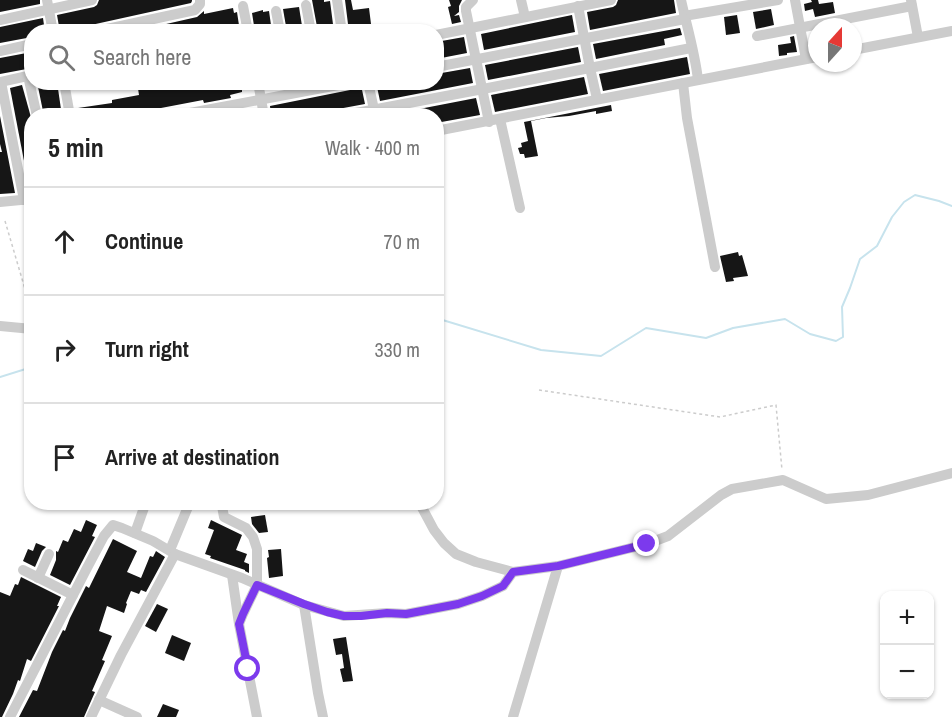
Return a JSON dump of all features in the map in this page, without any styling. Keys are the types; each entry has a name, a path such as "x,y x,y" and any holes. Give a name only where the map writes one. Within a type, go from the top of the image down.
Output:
{"street":[{"path":"0,20 48,4 92,0"},
{"path":"130,24 195,10 200,0"},
{"path":"337,0 341,24"},
{"path":"473,0 466,7 483,89 495,120 520,208"},
{"path":"521,0 525,17"},
{"path":"444,33 585,3 611,0"},
{"path":"681,0 698,80"},
{"path":"444,65 778,0"},
{"path":"795,0 808,47"},
{"path":"585,3 584,38 597,99"},
{"path":"757,36 912,3 918,37"},
{"path":"48,4 52,24"},
{"path":"306,5 310,24"},
{"path":"243,6 246,24"},
{"path":"276,10 279,24"},
{"path":"862,48 952,31"},
{"path":"0,51 24,46"},
{"path":"394,108 691,48"},
{"path":"444,130 808,59"},
{"path":"24,77 0,82 24,182"},
{"path":"683,83 687,118 715,267"},
{"path":"32,90 36,108"},
{"path":"65,90 69,108"},
{"path":"259,90 263,108"},
{"path":"215,108 310,90"},
{"path":"370,90 374,108"},
{"path":"0,202 24,199"},
{"path":"0,326 24,328"},
{"path":"423,510 434,530 456,554 513,572 558,566 647,544 668,536 732,489 783,480 826,499 868,495 952,473"},
{"path":"135,533 143,510"},
{"path":"91,717 172,552 187,510"},
{"path":"223,510 224,517 244,526 253,537 257,549 257,585 239,624"},
{"path":"10,717 104,536 113,525 153,541 172,552 304,604 344,616 406,614 458,604 503,586 513,572"},
{"path":"38,578 49,554"},
{"path":"513,717 558,566"},
{"path":"23,570 73,595"},
{"path":"232,575 257,717"},
{"path":"304,604 323,717"},
{"path":"99,700 137,717"}],"path":[{"path":"5,222 24,286"},
{"path":"540,390 720,417 776,405 783,480"}],"building":[{"path":"0,0 40,0 40,4 0,12"},
{"path":"99,0 192,0 191,3 96,24 59,24 57,15 97,5"},
{"path":"312,0 330,1 333,24 316,24"},
{"path":"345,0 351,0 353,10 369,8 371,24 348,24"},
{"path":"449,0 462,0 459,12 454,16 459,15 461,22 452,24 448,7 451,6"},
{"path":"618,0 674,0 676,13 590,30 587,12 613,7"},
{"path":"811,0 818,0 819,4 833,2 835,13 815,17 813,9 805,11 804,4 812,2"},
{"path":"299,7 302,24 286,24 283,9"},
{"path":"233,8 234,13 237,12 239,24 166,24 197,17 204,11 204,14"},
{"path":"771,9 774,25 756,29 753,12"},
{"path":"269,11 271,24 254,24 252,13"},
{"path":"572,15 575,32 484,50 481,34"},
{"path":"737,15 740,33 726,35 724,17"},
{"path":"43,18 44,24 24,24 24,38 0,43 0,27"},
{"path":"680,28 682,35 664,39 665,45 596,59 593,44"},
{"path":"794,36 797,52 779,56 778,45 791,43 790,37"},
{"path":"464,37 467,53 444,57 444,41"},
{"path":"578,47 581,62 488,80 485,65"},
{"path":"24,54 24,70 0,74 0,58"},
{"path":"687,57 690,74 603,91 599,74"},
{"path":"470,68 473,83 444,89 444,73"},
{"path":"584,77 588,94 495,112 491,95"},
{"path":"22,85 28,108 24,108 24,161 10,88"},
{"path":"39,90 58,90 61,108 42,108"},
{"path":"138,90 242,90 242,92 230,95 231,98 204,103 203,100 161,108 78,108 112,103 112,100 139,95"},
{"path":"350,90 362,90 365,104 343,108 270,108 270,106"},
{"path":"378,90 437,90 380,101"},
{"path":"476,98 480,115 444,122 444,108 424,108"},
{"path":"611,105 612,111 596,114 596,111 531,121 538,156 525,158 524,154 520,154 518,148 522,147 521,143 528,141 524,122"},
{"path":"0,116 15,193 0,194 0,152 2,152"},
{"path":"738,252 739,256 742,255 748,276 733,278 734,281 726,282 720,256"},
{"path":"265,515 268,532 259,533 252,524 251,517"},
{"path":"86,520 97,525 92,536 95,537 70,585 50,575 56,560 56,551 58,552 63,540 68,542 74,529 81,532"},
{"path":"211,520 242,535 236,550 247,554 244,562 249,564 249,573 205,554 214,530 208,528"},
{"path":"113,539 137,551 127,572 141,578 150,556 153,557 156,551 165,557 146,592 141,590 139,594 131,591 124,613 107,606 99,631 112,636 102,660 105,661 92,691 95,692 84,717 19,717 33,690 37,691 63,630 65,631 86,586 89,588"},
{"path":"36,543 46,547 35,567 23,561 28,549 33,551"},
{"path":"281,549 283,576 269,578 268,550"},
{"path":"21,577 61,597 57,606 59,606 31,661 27,659 20,681 18,680 0,717 0,592 10,596"},
{"path":"157,604 168,609 156,632 145,626"},
{"path":"172,635 191,643 184,661 165,653"},
{"path":"346,637 353,681 343,682 340,669 344,668 342,654 336,655 333,639"},
{"path":"163,704 179,710 176,717 157,717"}],"waterway":[{"path":"444,320 541,350 601,356 646,328 706,338 733,328 785,319 810,334 836,341 843,337 842,307 860,259 877,246 892,217 904,202 915,195 952,206"},
{"path":"0,377 24,370"}],"route":[{"path":"248,669 239,624 257,585 304,604 344,616 406,614 458,604 482,596 503,586 513,572 558,566 647,544"}]}
